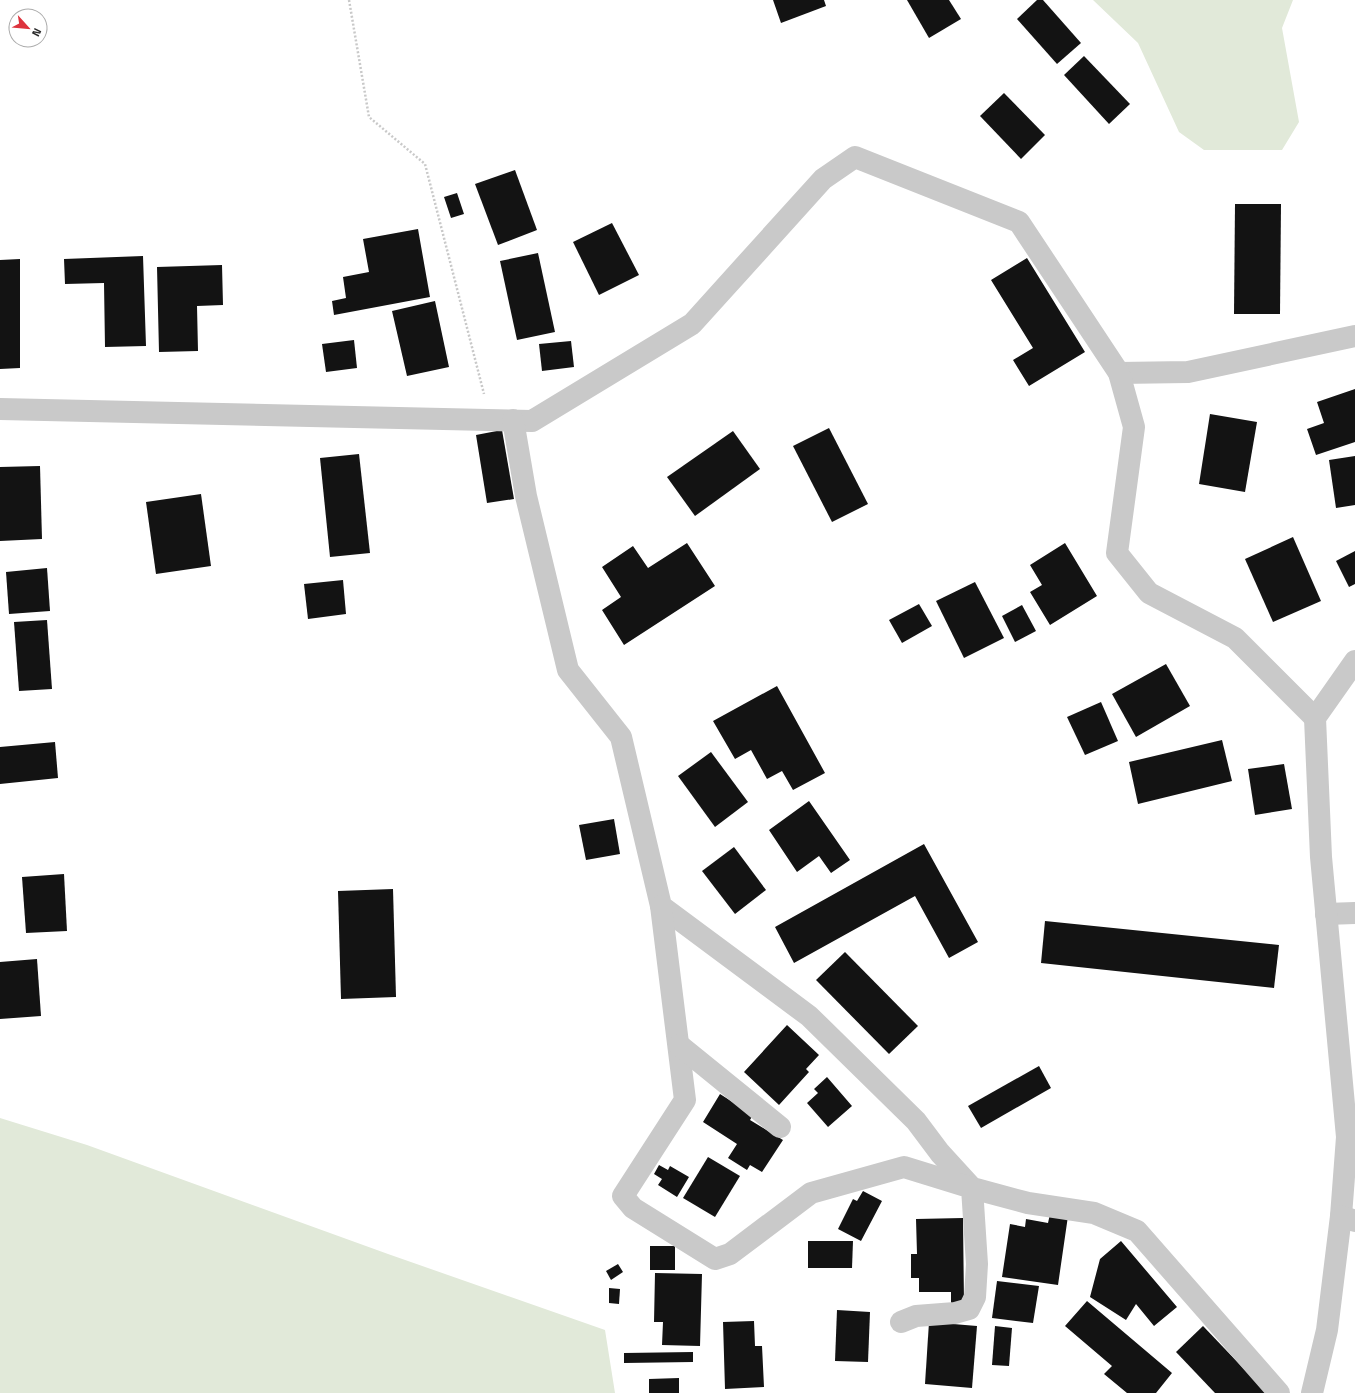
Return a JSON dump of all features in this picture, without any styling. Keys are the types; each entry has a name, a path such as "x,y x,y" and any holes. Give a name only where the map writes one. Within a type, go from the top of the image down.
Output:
{"street":[{"path":"0,409 532,421 692,324 823,179 855,158 1019,222 1118,373 1134,427 1117,553 1149,593 1235,638 1315,718"},
{"path":"1118,373 1188,372 1355,336"},
{"path":"513,420 526,496 568,670 621,737 662,906 685,1100 623,1196 633,1208 715,1259 730,1254 811,1193 904,1167 972,1188 1028,1203 1094,1213 1137,1231 1279,1393"},
{"path":"1312,1393 1327,1330 1348,1218 1347,1137 1321,857 1315,718 1355,661"},
{"path":"662,906 809,1016 916,1121 940,1153 972,1188 977,1264 975,1297 969,1309 955,1313 916,1316 901,1322"},
{"path":"1326,914 1355,913"},
{"path":"679,1045 780,1127"}],"path":[{"path":"349,0 369,117 425,164 491,420"}],"green space":[{"path":"1093,0 1293,0 1282,28 1299,122 1282,150 1204,150 1179,132 1138,43"},
{"path":"0,1118 87,1145 388,1254 605,1330 615,1393 0,1393"}],"building":[{"path":"773,0 824,0 826,6 781,23"},
{"path":"907,0 949,0 961,19 929,38"},
{"path":"1037,0 1043,0 1081,43 1057,64 1017,19"},
{"path":"1084,56 1130,104 1109,124 1064,75"},
{"path":"1004,93 1045,135 1021,159 980,116"},
{"path":"515,170 537,230 498,245 475,184"},
{"path":"457,193 464,214 451,218 444,197"},
{"path":"1235,204 1281,204 1280,314 1234,314"},
{"path":"612,223 639,275 599,295 573,242"},
{"path":"418,229 430,297 334,315 332,301 346,298 343,277 369,272 363,239"},
{"path":"538,253 555,332 517,340 500,261"},
{"path":"143,256 146,346 105,347 104,283 65,284 64,259"},
{"path":"1027,258 1085,352 1029,386 1013,360 1033,348 991,280"},
{"path":"20,259 20,368 0,369 0,260"},
{"path":"222,265 223,305 197,306 198,351 159,352 157,267"},
{"path":"435,301 449,367 407,376 392,311"},
{"path":"354,340 357,368 326,372 322,344"},
{"path":"571,341 574,367 542,371 539,344"},
{"path":"1355,389 1355,442 1316,455 1307,429 1324,423 1317,402"},
{"path":"1210,414 1257,422 1245,492 1199,484"},
{"path":"829,428 868,504 832,522 793,446"},
{"path":"502,430 514,499 487,503 476,435"},
{"path":"733,431 760,469 695,516 667,477"},
{"path":"359,454 370,553 330,557 320,458"},
{"path":"1355,456 1355,505 1336,508 1329,460"},
{"path":"40,466 42,539 0,541 0,467"},
{"path":"201,494 211,566 156,574 146,502"},
{"path":"1293,537 1321,601 1273,622 1245,559"},
{"path":"687,543 715,586 624,645 602,610 621,597 602,567 633,546 648,568"},
{"path":"1065,543 1097,596 1050,625 1030,592 1042,585 1030,565"},
{"path":"1355,551 1355,584 1349,587 1336,561"},
{"path":"47,568 50,611 9,614 6,572"},
{"path":"343,580 346,614 308,619 304,584"},
{"path":"975,582 1004,638 964,658 936,601"},
{"path":"919,604 932,626 902,643 889,620"},
{"path":"1022,605 1036,631 1015,642 1002,616"},
{"path":"47,620 52,689 19,691 14,622"},
{"path":"1166,664 1190,706 1136,737 1112,694"},
{"path":"777,686 825,773 793,790 782,771 767,779 751,750 735,759 713,721"},
{"path":"1101,702 1118,741 1085,755 1067,717"},
{"path":"1222,740 1232,781 1138,804 1129,762"},
{"path":"55,742 58,778 0,784 0,747"},
{"path":"711,752 748,802 715,827 678,776"},
{"path":"1284,764 1292,809 1255,815 1248,769"},
{"path":"809,801 850,860 831,873 819,856 797,872 769,830"},
{"path":"614,819 620,854 586,860 579,825"},
{"path":"924,844 978,942 949,958 915,896 794,963 775,927"},
{"path":"734,847 766,890 735,914 702,871"},
{"path":"64,874 67,931 26,933 22,877"},
{"path":"393,889 396,997 341,999 338,891"},
{"path":"1045,921 1279,945 1274,988 1041,963"},
{"path":"845,952 918,1026 889,1054 816,980"},
{"path":"37,959 41,1016 0,1019 0,962"},
{"path":"787,1025 819,1055 806,1069 809,1072 779,1105 744,1072"},
{"path":"1039,1066 1051,1088 981,1128 968,1106"},
{"path":"827,1077 852,1106 828,1127 807,1103 818,1093 814,1089"},
{"path":"720,1094 753,1115 750,1120 783,1140 762,1172 750,1165 747,1170 728,1158 737,1144 703,1122"},
{"path":"708,1157 740,1176 715,1217 683,1198"},
{"path":"659,1165 668,1170 670,1166 689,1177 677,1197 658,1185 662,1179 654,1174"},
{"path":"863,1191 882,1201 861,1241 838,1229 853,1199 857,1201"},
{"path":"1050,1214 1068,1216 1058,1285 1002,1277 1010,1224 1025,1227 1026,1219 1048,1223"},
{"path":"963,1218 964,1303 951,1303 951,1292 919,1292 919,1278 911,1278 911,1254 917,1254 916,1219"},
{"path":"808,1241 853,1241 852,1268 808,1268"},
{"path":"1121,1241 1177,1307 1154,1326 1136,1304 1126,1320 1090,1297 1100,1259"},
{"path":"650,1246 675,1246 675,1270 650,1270"},
{"path":"618,1264 623,1272 611,1280 606,1271"},
{"path":"655,1273 702,1274 700,1346 662,1345 663,1322 654,1322"},
{"path":"997,1281 1039,1286 1033,1323 992,1318"},
{"path":"609,1288 620,1289 619,1304 609,1303"},
{"path":"1087,1301 1172,1373 1156,1393 1127,1393 1104,1374 1112,1366 1065,1326"},
{"path":"837,1310 870,1312 868,1362 835,1361"},
{"path":"754,1321 755,1346 762,1346 764,1387 725,1389 723,1322"},
{"path":"929,1322 977,1326 972,1388 925,1384"},
{"path":"995,1326 1012,1328 1009,1366 992,1365"},
{"path":"1203,1326 1267,1393 1215,1393 1176,1352"},
{"path":"693,1352 693,1362 624,1363 624,1353"},
{"path":"679,1378 679,1393 649,1393 649,1379"}]}
